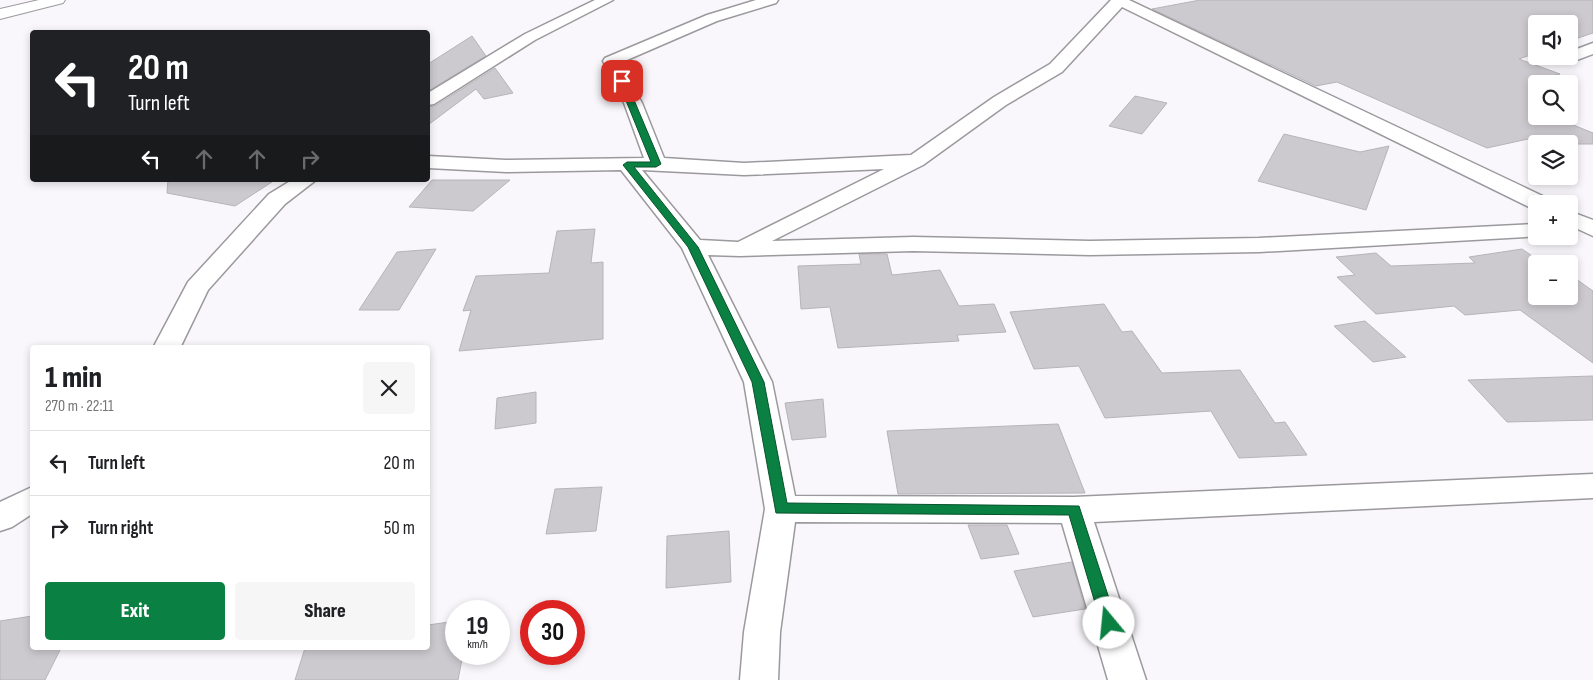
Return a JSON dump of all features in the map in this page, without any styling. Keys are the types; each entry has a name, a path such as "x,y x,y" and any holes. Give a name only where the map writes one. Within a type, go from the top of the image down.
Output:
{"main road":[{"path":"0,14 58,0"}],"street":[{"path":"430,99 530,37 606,0"},
{"path":"656,164 633,103 611,62 712,18 771,0"},
{"path":"740,249 916,161 1000,101 1056,68 1119,1 1528,198"},
{"path":"1578,54 1593,48"},
{"path":"430,162 506,166 656,164 744,169 802,168 916,161"},
{"path":"627,165 693,247 758,382 781,509 762,632 759,680"},
{"path":"168,345 197,287 277,199 303,182"},
{"path":"1578,222 1593,229"},
{"path":"693,247 740,249 913,244 1090,248 1259,245 1528,231"},
{"path":"1578,233 1593,234"},
{"path":"781,509 1074,510 1593,486"},
{"path":"0,518 30,500"},
{"path":"1074,510 1127,680"}],"building":[{"path":"1200,0 1593,0 1593,33 1578,38 1578,15 1528,15 1528,56 1519,59 1528,62 1528,65 1535,65 1560,74 1528,75 1528,125 1573,125 1593,133 1593,144 1578,144 1578,135 1528,135 1528,139 1487,148 1337,82 1316,86 1152,9"},
{"path":"472,36 486,56 430,90 430,63"},
{"path":"495,68 513,93 484,99 476,89 430,124 430,107 435,106"},
{"path":"1135,96 1167,103 1142,134 1109,126"},
{"path":"1284,134 1360,152 1389,146 1366,210 1258,181"},
{"path":"432,180 510,180 473,211 409,207"},
{"path":"168,182 272,182 235,206 167,193"},
{"path":"595,229 591,263 603,262 603,339 459,351 471,310 463,311 476,276 549,273 557,231"},
{"path":"436,249 399,310 359,310 397,252"},
{"path":"1522,249 1531,255 1528,255 1528,305 1578,305 1578,280 1593,291 1593,363 1520,310 1465,315 1454,306 1376,314 1337,277 1355,275 1336,257 1376,253 1391,266 1475,263 1469,257"},
{"path":"859,254 887,254 892,275 940,270 959,306 994,304 1006,332 957,335 959,341 838,348 830,307 801,309 798,266 861,264"},
{"path":"1104,304 1122,332 1132,331 1162,373 1240,370 1275,423 1285,422 1307,455 1239,458 1211,411 1105,418 1079,366 1034,369 1010,312"},
{"path":"1365,321 1406,357 1373,362 1334,326"},
{"path":"1593,376 1593,420 1507,422 1468,380"},
{"path":"536,392 536,423 495,429 497,398"},
{"path":"823,399 826,437 792,440 785,403"},
{"path":"1058,424 1085,493 898,494 887,431"},
{"path":"602,487 596,531 546,534 555,489"},
{"path":"968,525 1007,525 1019,554 981,559"},
{"path":"729,531 731,582 666,588 667,536"},
{"path":"1072,562 1085,609 1033,617 1014,571"},
{"path":"30,616 30,650 60,650 45,680 0,680 0,621"},
{"path":"445,623 445,665 461,665 458,680 295,680 304,650 430,650 430,625"}],"route":[{"path":"622,81 633,103 656,164 627,165 693,247 725,309 758,382 781,509 1074,510 1109,623"}]}
